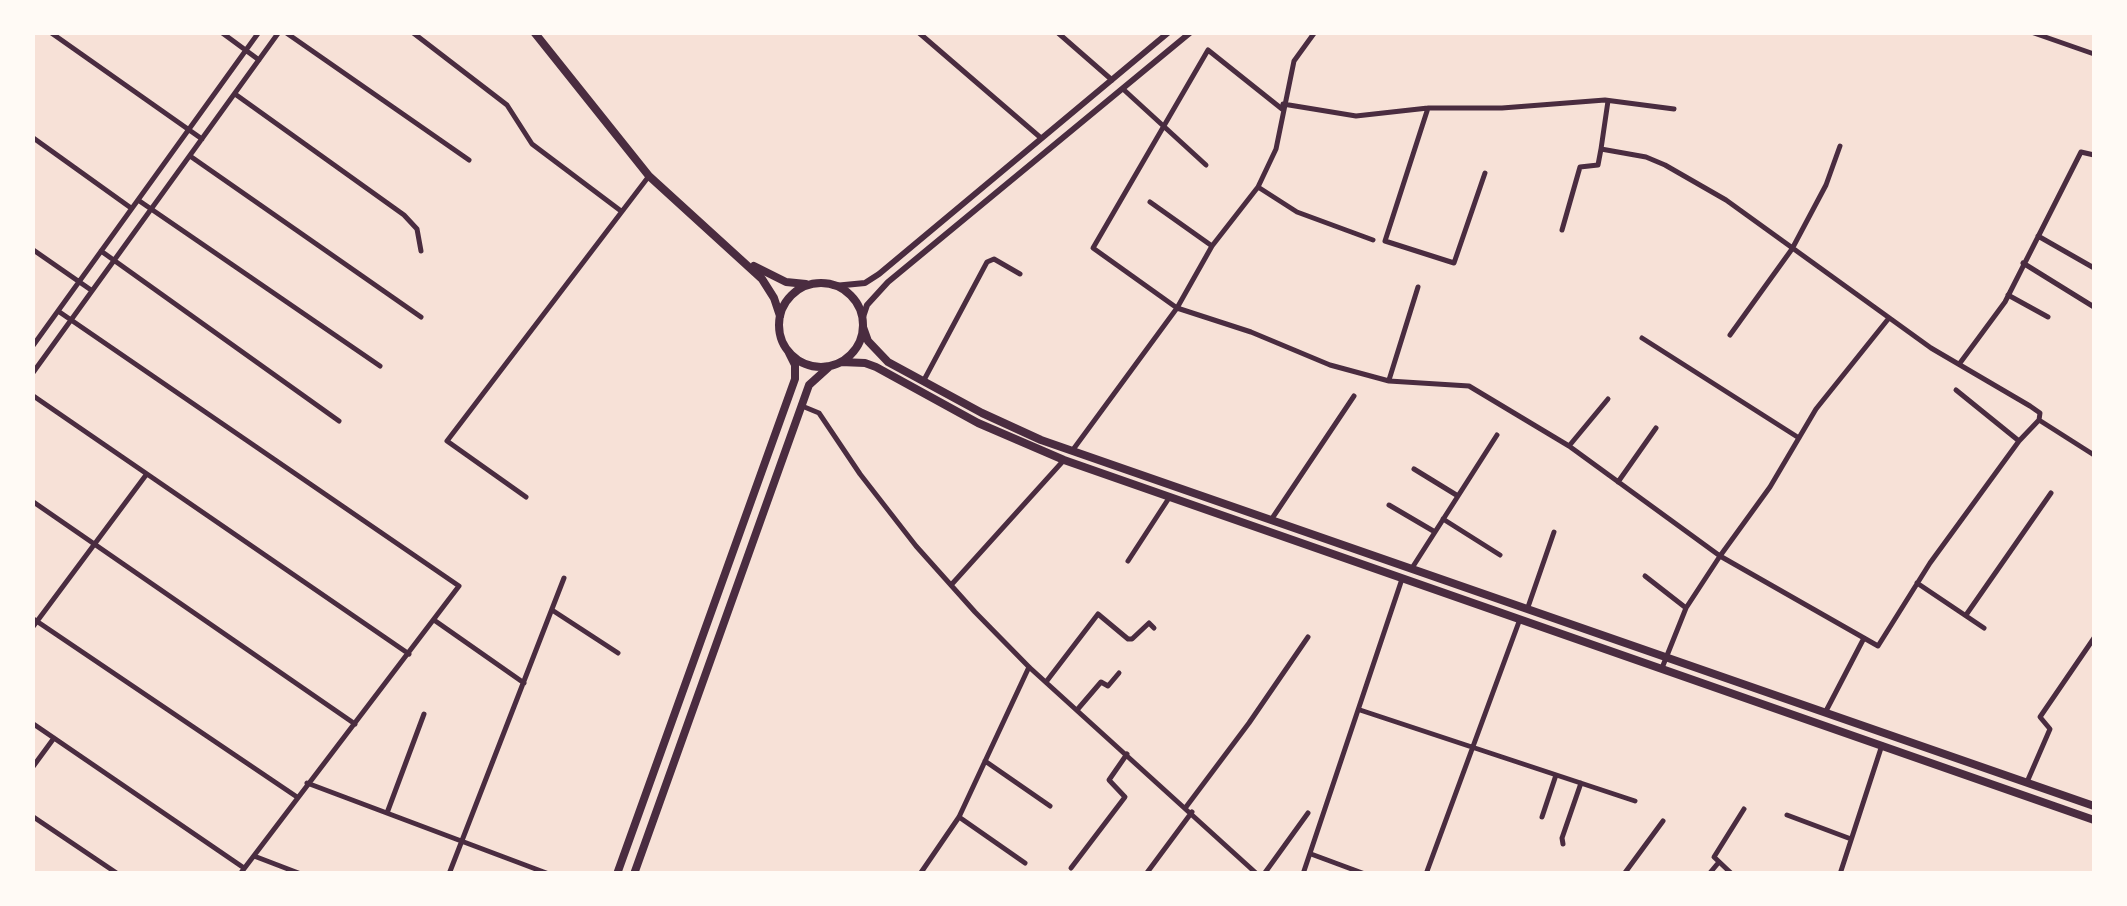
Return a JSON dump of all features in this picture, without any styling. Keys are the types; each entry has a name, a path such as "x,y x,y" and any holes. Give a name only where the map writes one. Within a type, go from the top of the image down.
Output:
{"highway":[{"path":"534,32 648,176 745,262 774,298 780,316 780,336 794,366 794,379 618,874"},
{"path":"745,262 772,277 834,286 853,299 876,352 922,382 1012,427 2094,806"},
{"path":"780,316 790,296 809,285"},
{"path":"634,874 809,385 830,366 852,354 860,341 863,324"},
{"path":"789,353 808,365 830,366"},
{"path":"840,362 865,363 978,422 1064,460 2094,820"}],"main road":[{"path":"834,286 865,282 879,274 1169,32"},
{"path":"863,324 875,294 1191,32"}],"street":[{"path":"50,32 202,139"},
{"path":"222,32 259,60"},
{"path":"32,347 259,32"},
{"path":"32,374 35,364 282,32 470,160"},
{"path":"412,32 507,105 532,144 622,212"},
{"path":"918,32 1041,139"},
{"path":"1058,32 1112,80"},
{"path":"1072,451 1176,308 1212,246 1258,188 1276,149 1294,61 1316,32"},
{"path":"2031,32 2094,54"},
{"path":"1601,149 1665,164 1726,200 1889,318 2040,413 2039,420 1917,583 1878,646 1720,556 1569,446 1470,386 1389,381 1330,365 1252,332 1176,308 1094,248 1208,50 1283,106 1356,116 1428,108 1502,108 1608,100 1674,108"},
{"path":"1123,89 1206,165"},
{"path":"235,94 404,215 417,229 421,251"},
{"path":"1562,230 1580,167 1598,165 1608,100"},
{"path":"1428,108 1385,241 1454,263 1485,174"},
{"path":"32,137 132,209"},
{"path":"1730,336 1792,249 1826,185 1840,146"},
{"path":"1960,364 2008,295 2082,152 2094,155"},
{"path":"190,156 421,317"},
{"path":"526,497 447,441 648,176"},
{"path":"1258,188 1298,212 1373,240"},
{"path":"138,200 380,366"},
{"path":"1150,202 1212,246"},
{"path":"2038,236 2094,268"},
{"path":"32,249 92,291"},
{"path":"101,252 339,421"},
{"path":"922,382 986,262 994,259 1020,274"},
{"path":"2022,263 2094,307"},
{"path":"1389,381 1418,287"},
{"path":"2008,295 2048,317"},
{"path":"32,723 242,871 459,586 58,311"},
{"path":"1662,668 1686,608 1770,487 1816,409 1889,318"},
{"path":"1642,338 1799,438"},
{"path":"1956,390 2019,442"},
{"path":"32,394 410,654"},
{"path":"1271,520 1354,396"},
{"path":"1569,446 1608,400"},
{"path":"802,406 819,413 860,474 951,585 1029,667 1260,874 1308,812"},
{"path":"2039,420 2094,455"},
{"path":"1618,482 1656,428"},
{"path":"1412,568 1496,435"},
{"path":"951,585 1064,460"},
{"path":"1414,469 1458,496"},
{"path":"32,628 146,475"},
{"path":"1966,615 2051,493"},
{"path":"1128,561 1169,498"},
{"path":"32,501 355,724"},
{"path":"1389,505 1435,532"},
{"path":"1443,519 1500,555"},
{"path":"1528,608 1554,532"},
{"path":"1645,576 1686,608"},
{"path":"450,874 564,578"},
{"path":"1303,874 1402,579"},
{"path":"1917,583 1984,628"},
{"path":"552,610 618,653"},
{"path":"1046,682 1096,615 1128,639 1147,624 1154,628"},
{"path":"1426,874 1520,619"},
{"path":"35,620 297,797"},
{"path":"434,620 524,683"},
{"path":"1186,806 1308,637"},
{"path":"1826,711 1864,638"},
{"path":"2027,782 2050,729 2040,718 2094,638"},
{"path":"920,874 959,817 1029,667"},
{"path":"1077,710 1101,682 1108,686 1119,673"},
{"path":"1360,710 1635,801"},
{"path":"387,813 424,714"},
{"path":"32,768 54,738"},
{"path":"1843,873 1882,745"},
{"path":"1071,868 1125,797 1109,780 1127,754"},
{"path":"986,762 1050,806"},
{"path":"1542,817 1556,775"},
{"path":"307,783 549,874"},
{"path":"1563,844 1581,783"},
{"path":"1732,874 1714,857 1744,809"},
{"path":"1146,874 1192,812"},
{"path":"1787,814 1851,839"},
{"path":"32,816 118,874"},
{"path":"959,817 1025,862"},
{"path":"1624,874 1664,821"},
{"path":"1311,854 1365,874"},
{"path":"254,856 300,874"},
{"path":"1709,874 1718,862"}]}
